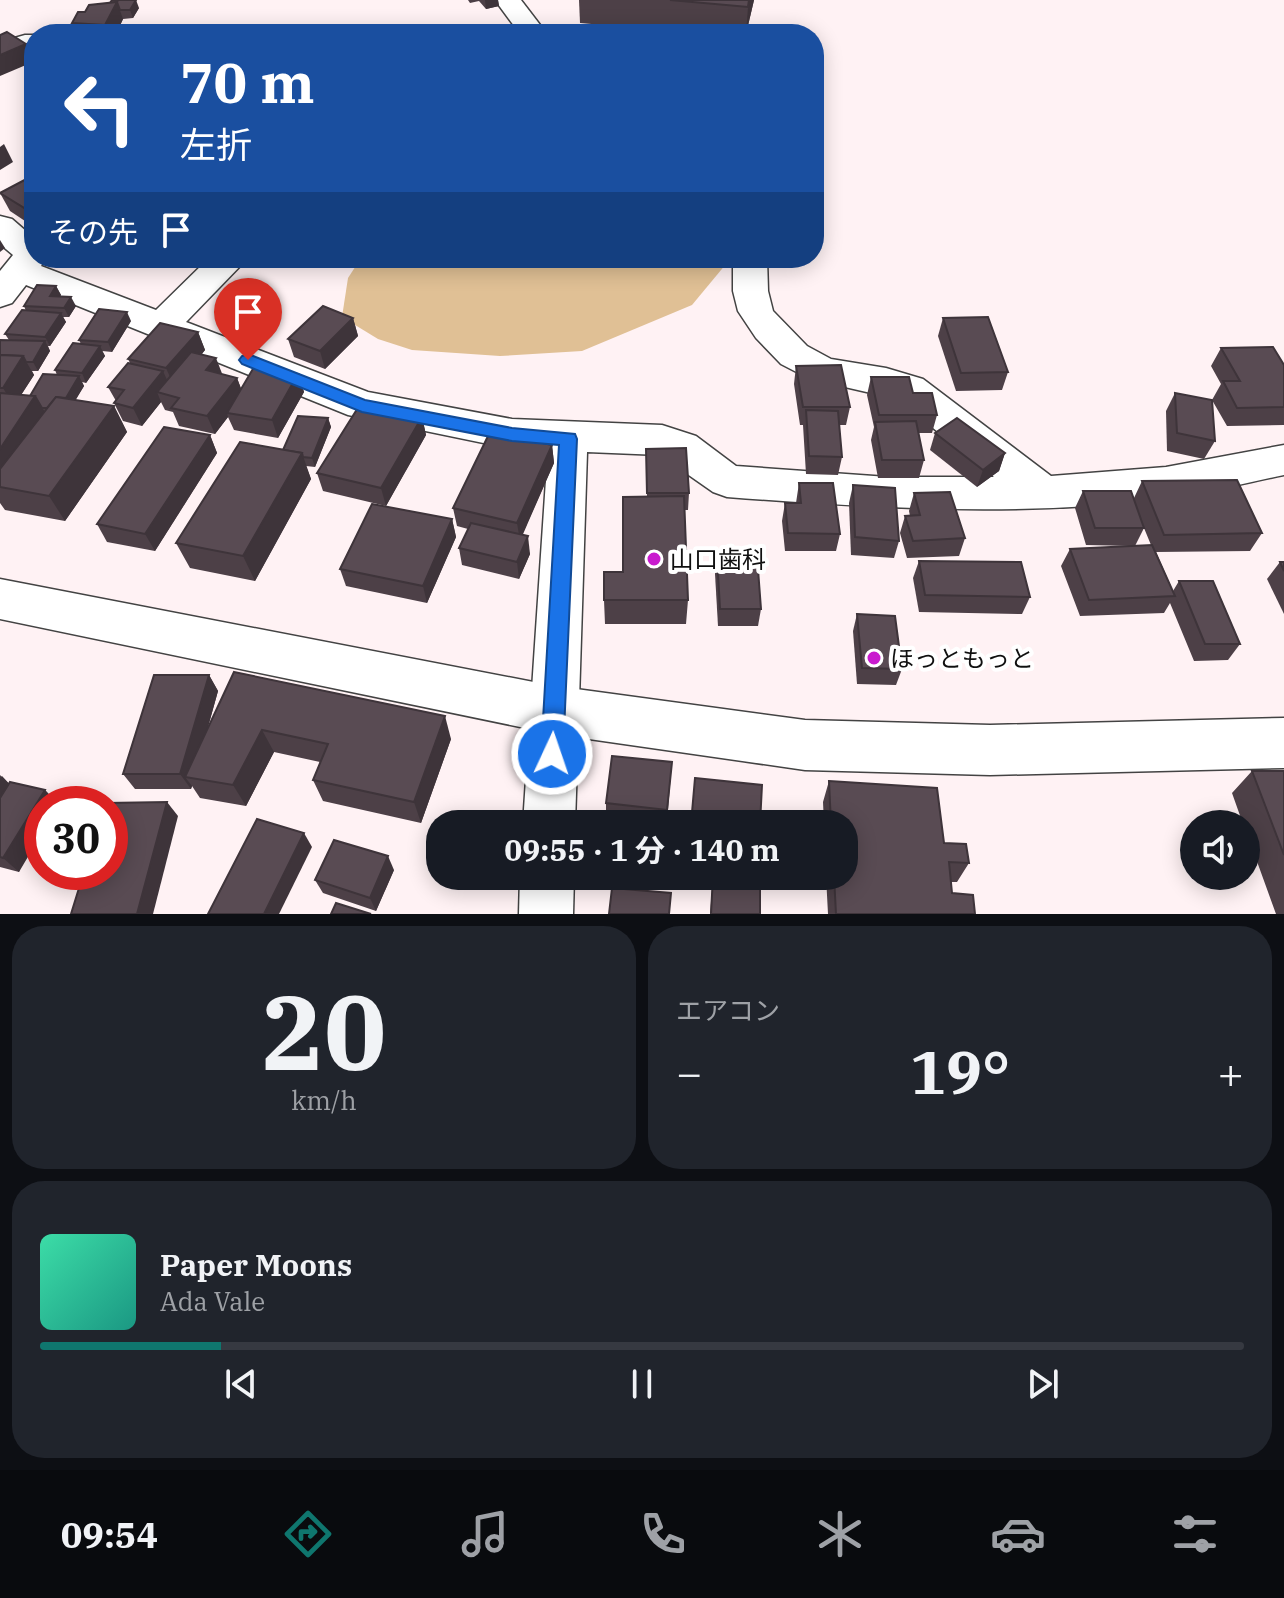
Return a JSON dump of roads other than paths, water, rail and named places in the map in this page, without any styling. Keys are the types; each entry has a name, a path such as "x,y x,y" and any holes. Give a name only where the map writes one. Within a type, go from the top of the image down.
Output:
{"street":[{"path":"508,0 526,24"},
{"path":"0,226 21,268 362,405 512,434 568,439 662,440 682,447 727,481 888,493 1043,493 1166,483 1284,460"},
{"path":"162,326 218,268"},
{"path":"750,268 752,302 766,326 791,350 812,366 890,380 910,389 1043,493"},
{"path":"550,810 568,439"},
{"path":"0,599 554,710 805,745 990,750 1284,743"},
{"path":"546,914 547,890"}],"lane":[{"path":"0,46 24,40"}],"place":[{"name":"山口歯科","path":"654,559"},
{"name":"ほっともっと","path":"874,658"}]}
